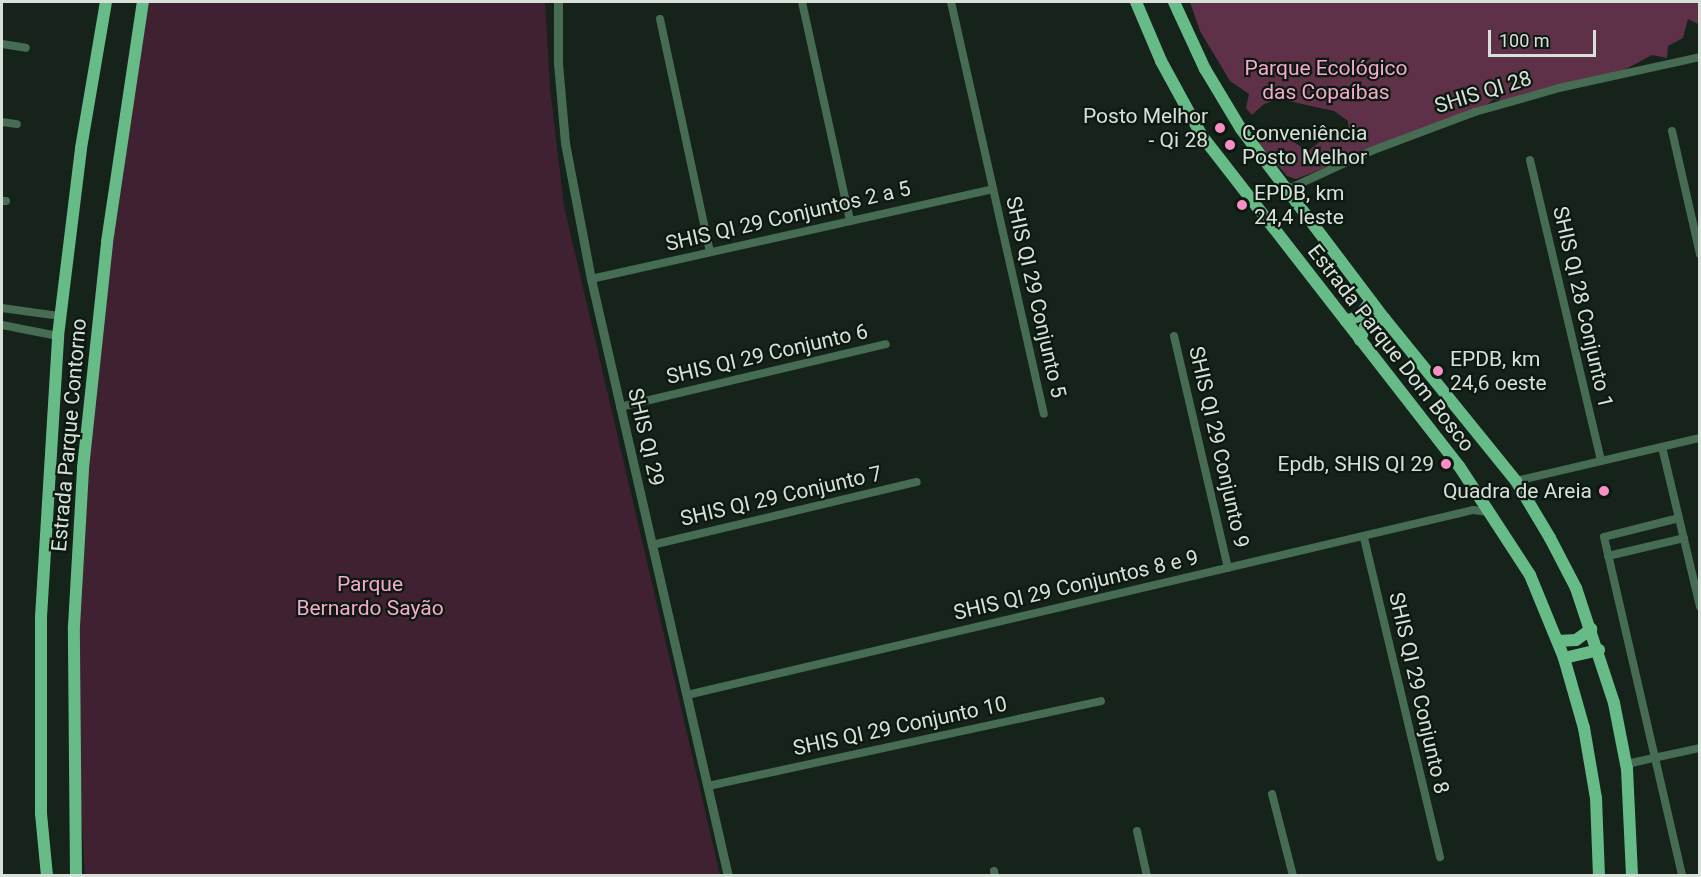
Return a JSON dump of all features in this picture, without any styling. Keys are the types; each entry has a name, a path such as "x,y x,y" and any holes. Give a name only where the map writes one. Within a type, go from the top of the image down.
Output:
{"main road":[{"name":"Estrada Parque Contorno","path":"47,876 42,814 41,617 58,336 81,148 105,2"},
{"name":"Estrada Parque Contorno","path":"76,876 74,627 82,468 107,242 143,2"},
{"name":"Estrada Parque Dom Bosco","path":"1136,2 1161,61 1202,136 1482,499 1530,575 1558,641 1584,728 1596,798 1599,876"},
{"name":"Estrada Parque Dom Bosco","path":"1174,2 1205,69 1286,190 1384,318 1516,481 1571,578 1599,650 1628,764 1632,876"},
{"path":"1346,321 1359,316 1371,301"},
{"path":"1360,340 1365,327 1384,318"},
{"path":"1558,641 1576,640 1592,629"},
{"path":"1564,658 1599,650"}],"street":[{"name":"SHIS QI 29","path":"558,2 558,63 565,143 591,279 729,876"},
{"path":"802,2 850,220"},
{"name":"SHIS QI 29 Conjunto 5","path":"951,2 1044,414"},
{"path":"660,20 710,252"},
{"path":"2,44 26,48"},
{"name":"SHIS QI 28","path":"1286,190 1371,151 1475,112 1559,88 1700,57"},
{"path":"2,122 17,124"},
{"path":"1672,131 1700,254"},
{"name":"SHIS QI 28 Conjunto 1","path":"1530,160 1601,461"},
{"name":"SHIS QI 29 Conjuntos 2 a 5","path":"591,279 993,189"},
{"path":"2,308 60,316"},
{"path":"2,325 58,336"},
{"name":"SHIS QI 29 Conjunto 9","path":"1174,336 1228,568"},
{"name":"SHIS QI 29 Conjunto 6","path":"621,407 886,344"},
{"path":"1516,481 1700,438"},
{"path":"1662,447 1700,607"},
{"name":"SHIS QI 29 Conjunto 7","path":"652,545 917,482"},
{"path":"1473,510 1482,499"},
{"name":"SHIS QI 29 Conjuntos 8 e 9","path":"687,695 1364,538 1473,510 1490,512"},
{"path":"1679,518 1604,537 1682,876"},
{"name":"SHIS QI 29 Conjunto 8","path":"1364,538 1440,857"},
{"path":"1608,556 1684,538"},
{"name":"SHIS QI 29 Conjunto 10","path":"708,786 1101,701"},
{"path":"1628,764 1700,747"},
{"path":"1272,794 1293,876"},
{"path":"1137,831 1147,876"}],"green space":[{"name":"Parque Bernardo Sayão","path":"143,2 545,2 550,88 564,206 720,875 85,876 74,681 92,345"},
{"name":"Parque Ecológico das Copaíbas","path":"1190,2 1699,2 1700,25 1688,19 1683,38 1668,46 1667,58 1652,55 1626,69 1566,87 1503,102 1494,99 1484,107 1296,179 1287,176 1259,143 1273,129 1308,151 1328,135 1349,134 1348,121 1334,111 1279,99 1264,104 1252,115 1246,108 1249,94 1230,81 1200,31"}],"place":[{"name":"Posto Melhor - Qi 28","path":"1220,128"},
{"name":"Conveniência Posto Melhor","path":"1230,145"},
{"name":"EPDB, km 24,4 leste","path":"1242,205"},
{"name":"EPDB, km 24,6 oeste","path":"1438,371"},
{"name":"Epdb, SHIS QI 29","path":"1446,464"},
{"name":"Quadra de Areia","path":"1604,491"}]}
